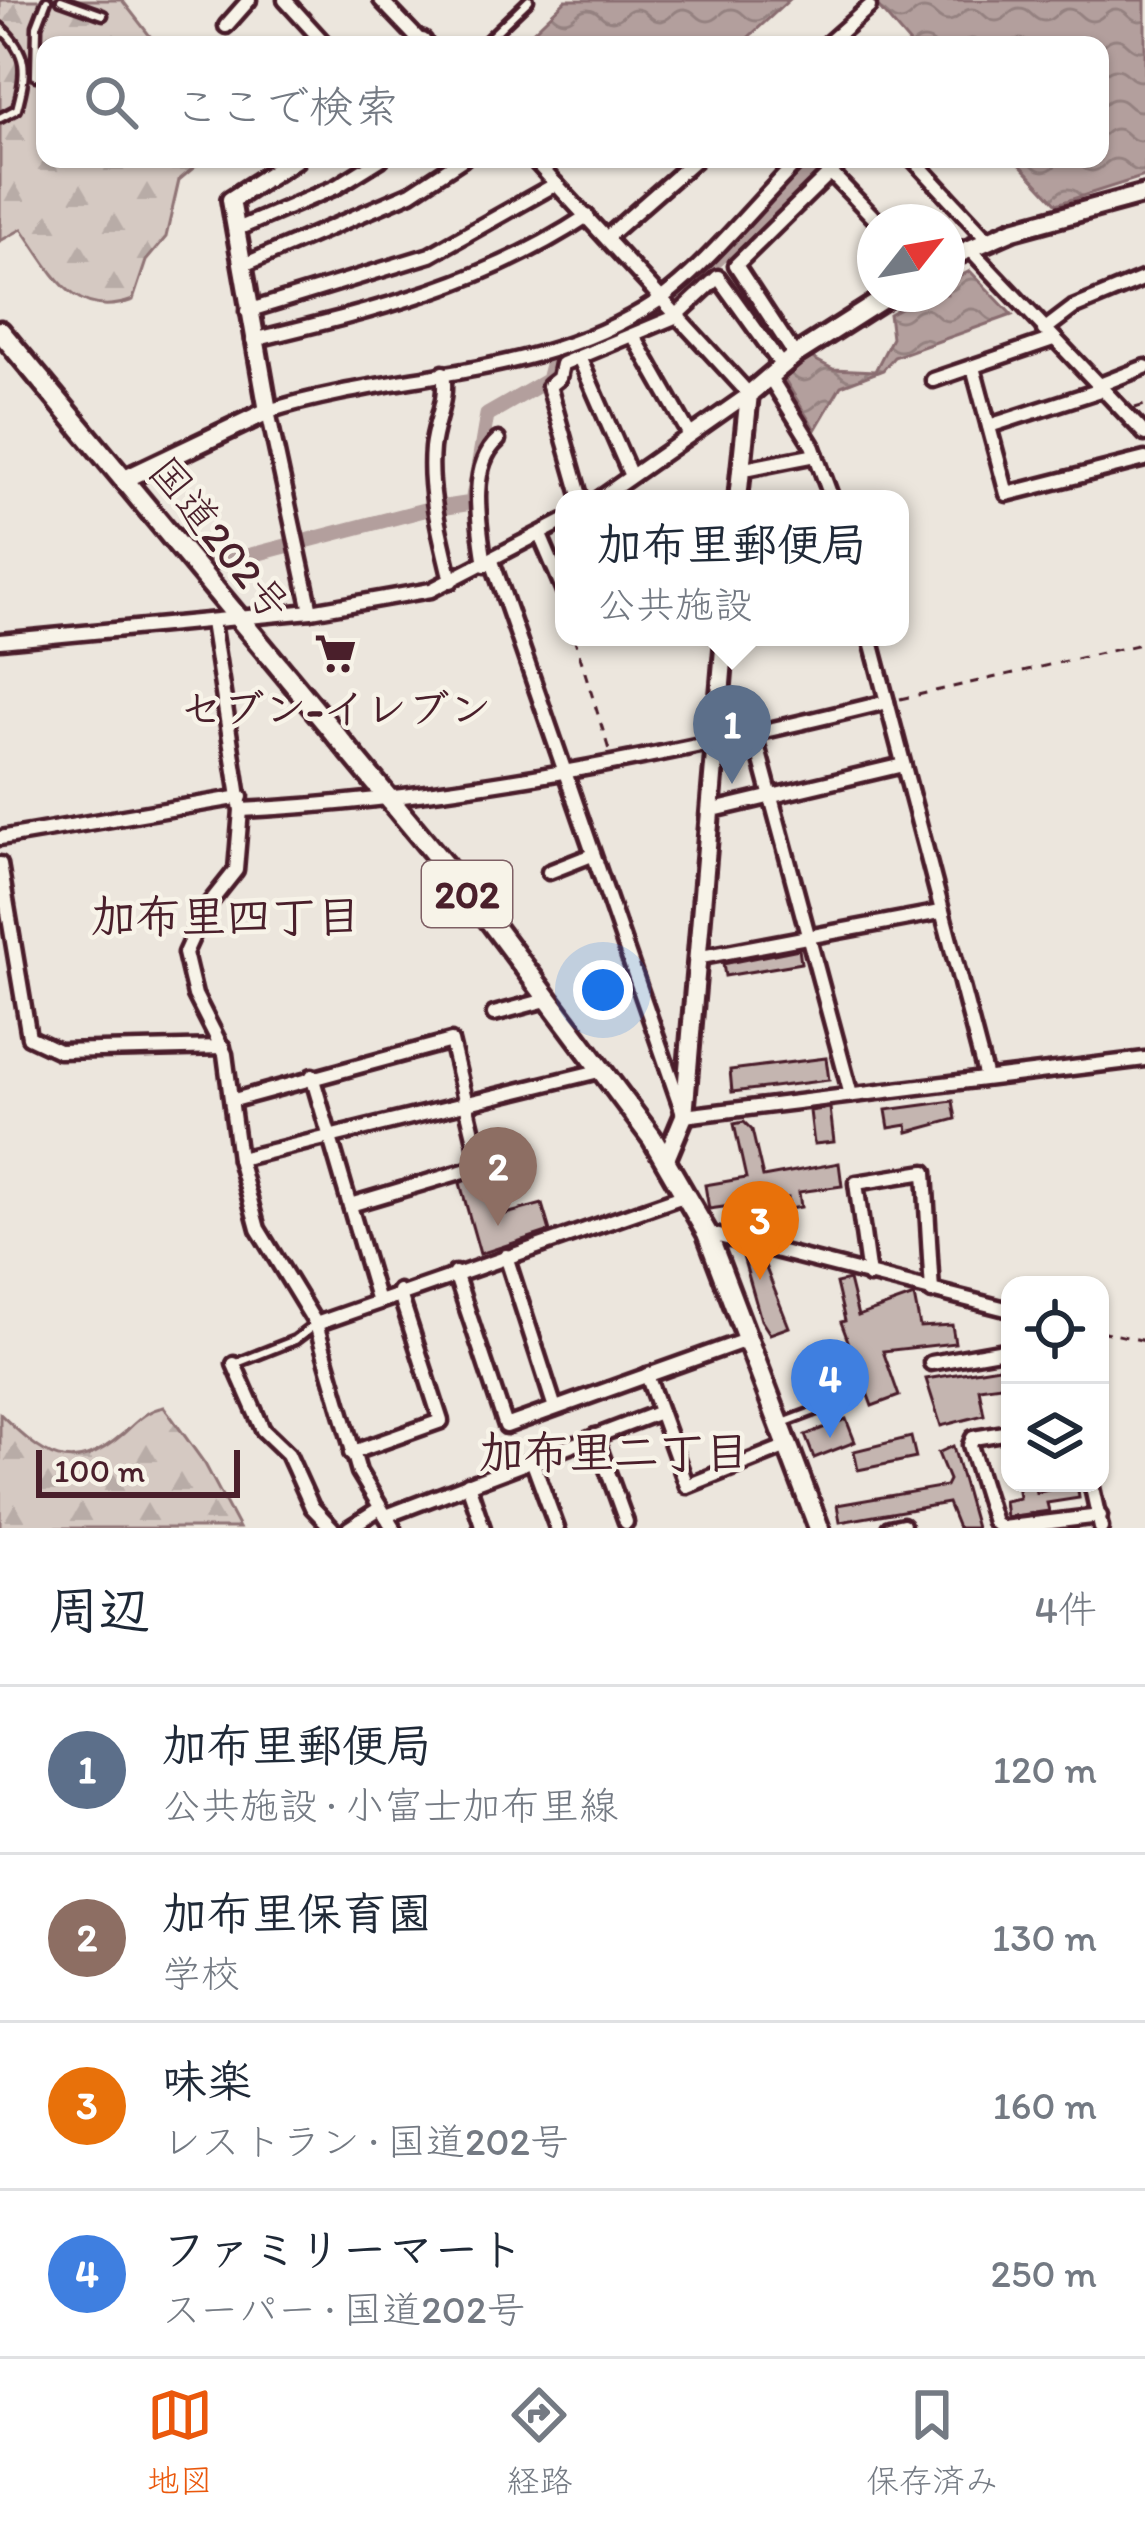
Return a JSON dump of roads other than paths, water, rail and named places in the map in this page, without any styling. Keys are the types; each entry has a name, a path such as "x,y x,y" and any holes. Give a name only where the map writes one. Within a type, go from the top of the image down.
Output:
{"highway":[{"name":"国道202号","path":"0,331 550,999 666,1159 707,1233 819,1528"}],"main road":[{"path":"125,478 268,411 231,200 281,168"},
{"path":"965,250 987,239 1145,194"},
{"path":"738,490 749,394 864,312"},
{"path":"666,1159 684,1116 724,646"}],"street":[{"path":"226,26 249,0"},
{"path":"285,0 318,36"},
{"path":"381,0 414,36"},
{"path":"836,36 869,7"},
{"path":"236,230 337,187 366,168"},
{"path":"241,266 350,222 411,193 449,168"},
{"path":"541,168 749,394 612,490"},
{"path":"607,237 686,168"},
{"path":"311,611 268,411 332,393 552,353 660,300 791,168"},
{"path":"578,490 549,386 560,378 562,364 675,317 736,265 834,168"},
{"path":"921,168 987,239"},
{"path":"830,172 861,204"},
{"path":"247,311 430,255 556,184"},
{"path":"252,340 440,292 521,256 587,217"},
{"path":"968,248 1145,434"},
{"path":"736,265 782,366 829,490"},
{"path":"718,277 782,366"},
{"path":"933,380 1048,335 1073,308 1145,278"},
{"path":"632,334 690,435"},
{"path":"579,357 631,476"},
{"path":"973,367 1007,494 1145,459"},
{"path":"989,426 1145,367"},
{"path":"443,373 446,400 433,442 431,469 436,522 452,580"},
{"path":"498,440 484,456 478,511 489,563 684,1116 984,1072 1145,1059"},
{"path":"740,470 816,455"},
{"path":"0,641 241,620 431,590 555,526"},
{"path":"540,535 555,570"},
{"path":"212,622 241,803 236,870 205,909 185,953 195,994 223,1048 239,1159 258,1229 316,1324 352,1453 386,1517"},
{"path":"872,646 984,1072"},
{"path":"0,838 241,803 385,799 563,773 887,702"},
{"path":"754,734 850,1089"},
{"path":"710,811 903,764"},
{"path":"549,872 592,855"},
{"path":"0,864 29,1037 59,1051 223,1048"},
{"path":"696,958 940,913"},
{"path":"494,1014 550,999"},
{"path":"234,1100 451,1042 481,1166 350,1205"},
{"path":"239,1159 603,1070"},
{"path":"312,1076 377,1298"},
{"path":"868,1276 856,1183 926,1172 932,1292"},
{"path":"316,1324 377,1298 686,1195"},
{"path":"707,1233 1001,1308"},
{"path":"506,1256 555,1408"},
{"path":"455,1273 506,1426 749,1339"},
{"path":"352,1453 441,1420 399,1291"},
{"path":"931,1364 1001,1351"},
{"path":"234,1364 263,1430 288,1454 312,1507 332,1528"},
{"path":"647,1375 687,1486 788,1446"},
{"path":"349,1528 660,1412"},
{"path":"1001,1433 973,1438 970,1445 994,1522 1002,1528 1101,1522 1093,1492"},
{"path":"596,1436 626,1522"},
{"path":"532,1460 557,1528"},
{"path":"467,1484 483,1528"}],"lane":[{"path":"37,36 47,0"},
{"path":"61,0 103,15"},
{"path":"492,36 530,0"},
{"path":"0,27 24,57 17,109 0,118"},
{"path":"234,1364 295,1340 316,1324"},
{"path":"779,1424 852,1397"}],"water":[{"path":"566,0 789,0 750,36 528,36"},
{"path":"872,0 1145,0 1145,176 1057,204 1023,168 1109,168 1109,36 903,36"},
{"path":"970,271 1012,315 894,357 883,370 841,386 815,430 782,375 812,358 833,369 875,371 892,338 889,314 965,312 965,274"}],"waterway":[{"path":"446,507 472,503 487,415 548,380 553,361 660,314 814,168"},
{"path":"209,566 424,510"},
{"path":"704,1107 1008,1070"}],"place":[{"name":"セブン-イレブン","path":"336,654"},
{"name":"加布里郵便局","path":"732,784"},
{"name":"加布里保育園","path":"498,1226"},
{"name":"味楽","path":"760,1280"},
{"name":"ファミリーマート","path":"830,1438"}],"district":[{"name":"加布里四丁目","path":"226,916"},
{"name":"加布里二丁目","path":"614,1452"}]}
